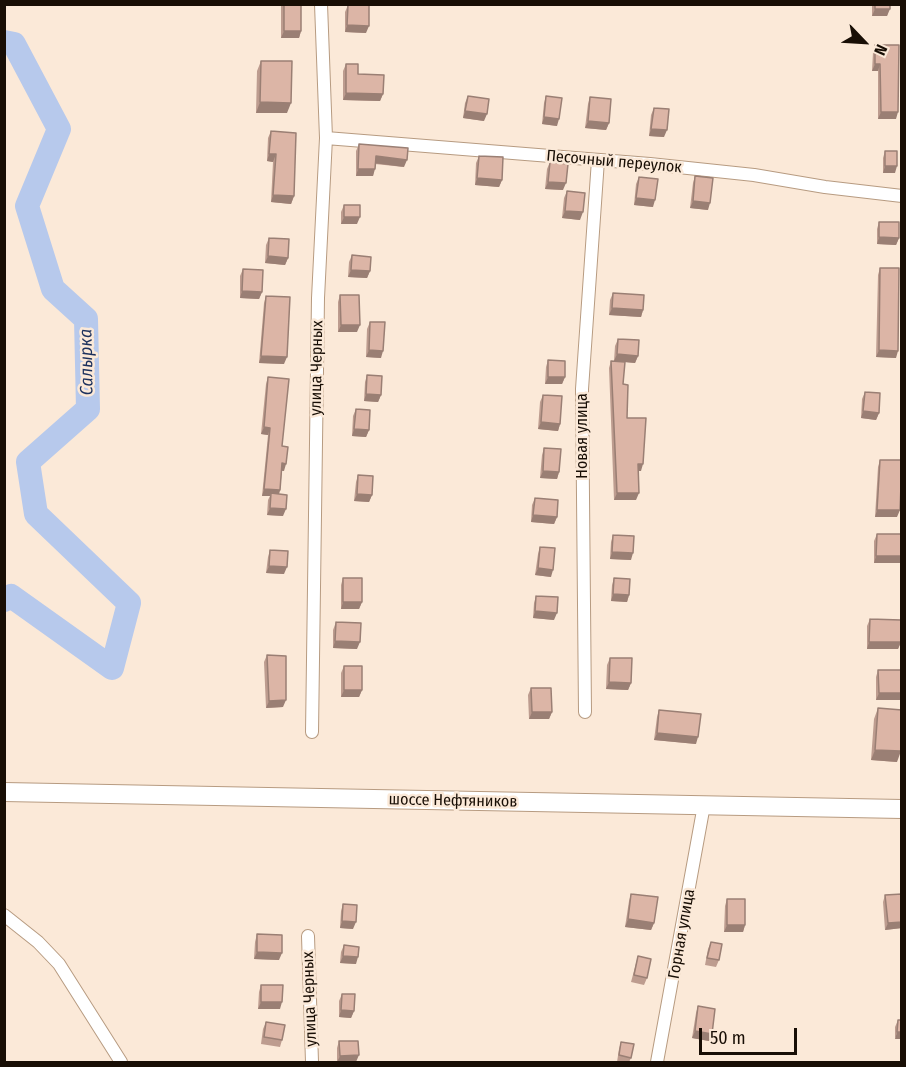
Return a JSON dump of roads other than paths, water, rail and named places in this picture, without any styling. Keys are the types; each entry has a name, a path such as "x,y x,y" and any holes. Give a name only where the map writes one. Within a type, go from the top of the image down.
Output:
{"main road":[{"name":"шоссе Нефтяников","path":"4,792 902,808"}],"street":[{"name":"улица Черных","path":"312,732 318,298 326,138 321,4"},
{"name":"Песочный переулок","path":"326,138 754,175 825,187 902,196"},
{"name":"Новая улица","path":"585,712 582,389 598,160"},
{"name":"Горная улица","path":"657,1062 704,805"},
{"path":"4,915 38,942 59,964 121,1062"},
{"name":"улица Черных","path":"308,936 312,1062"}],"waterway":[{"name":"Салырка","path":"4,42 14,44 59,129 27,206 53,289 86,319 88,409 28,462 36,514 129,603 112,668 11,596 4,600"}]}
